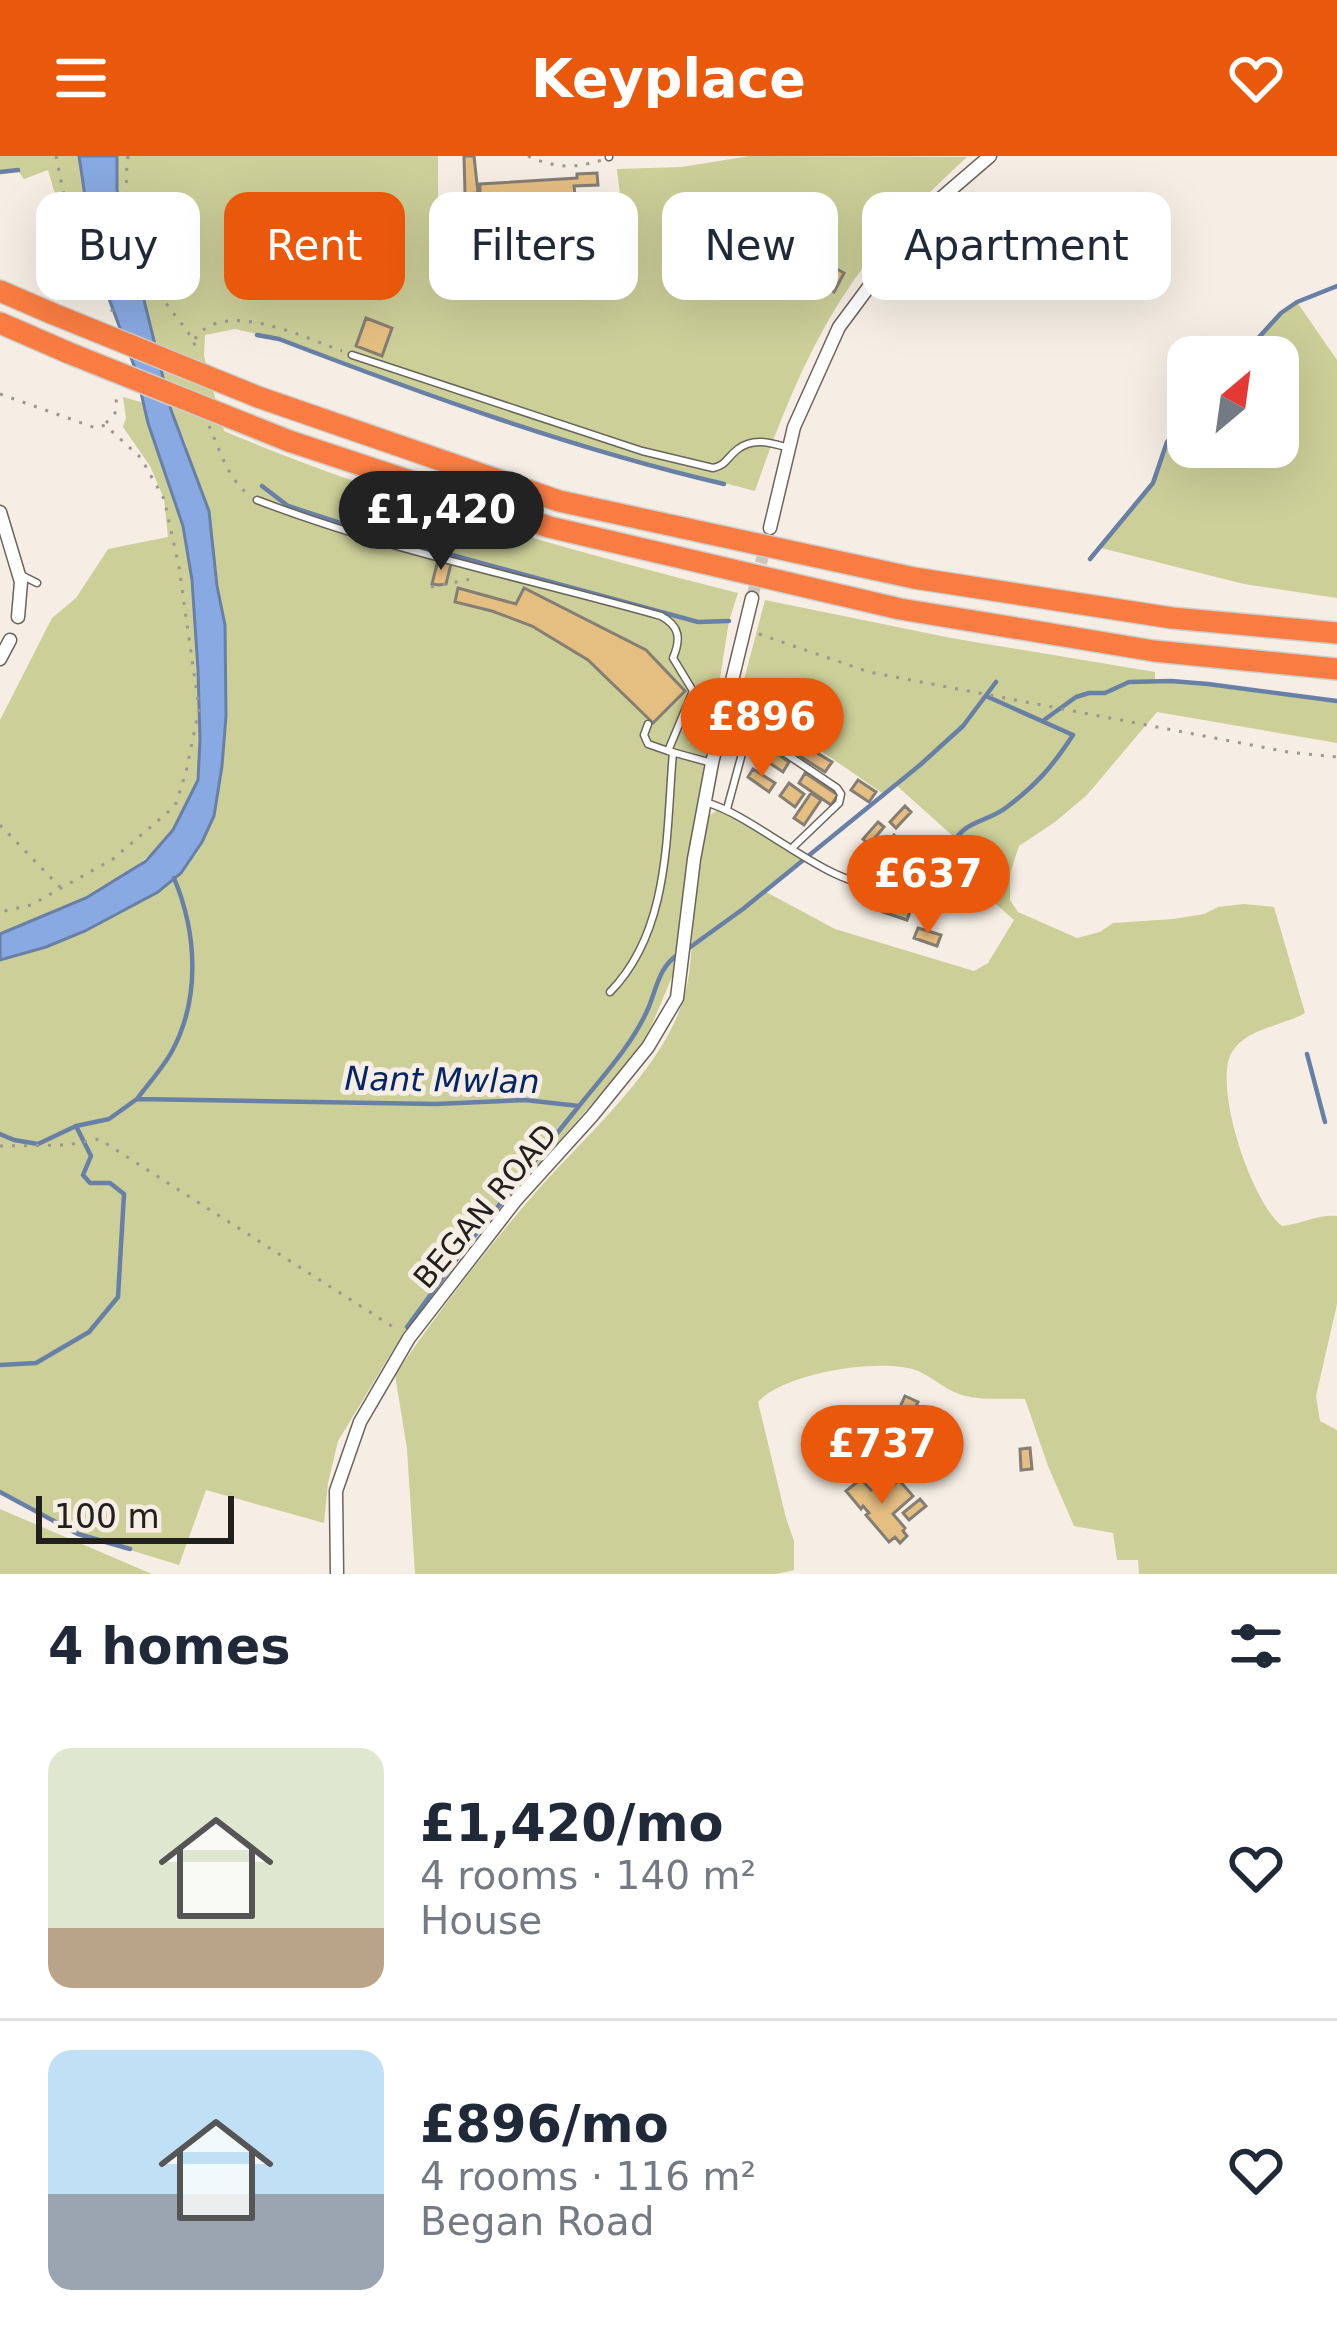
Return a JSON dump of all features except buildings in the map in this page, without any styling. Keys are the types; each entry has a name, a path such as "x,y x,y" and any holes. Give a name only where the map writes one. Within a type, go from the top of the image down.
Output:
{"highway":[{"path":"0,291 258,398 559,501 914,578 1172,618 1337,633"},
{"path":"0,323 289,441 549,527 900,610 1154,651 1337,669"}],"street":[{"path":"770,528 794,427 839,327 940,199 990,156"},
{"path":"1,519 22,582 18,617"},
{"name":"BEGAN ROAD","path":"337,1574 337,1491 360,1422 409,1337 516,1200 649,1047 677,998 704,802 752,598"},
{"path":"0,659 10,640"}],"lane":[{"path":"352,355 642,452 713,468 723,466 739,448 760,440 789,448"},
{"path":"257,500 671,622 679,644 673,658 693,691 671,751 663,879 648,933 623,979 610,992"},
{"path":"20,576 37,583"},
{"path":"648,724 644,735 648,744 712,764"},
{"path":"728,809 742,749 751,736 758,735 841,794 796,850"},
{"path":"704,802 728,809 847,877 872,884 891,876"}],"path":[{"path":"56,156 73,251 101,278 112,306 114,329"},
{"path":"128,156 130,220 146,271 194,340 214,323 244,321 269,325 352,355"},
{"path":"528,156 553,167 585,166 609,157"},
{"path":"0,394 96,428 115,412 117,396"},
{"path":"0,912 31,905 113,859 175,806 186,772 199,710 179,567 164,499 141,458 105,424"},
{"path":"431,587 486,575 488,570"},
{"path":"745,630 869,672 1288,752 1337,757"},
{"path":"0,825 62,888"},
{"path":"0,1146 99,1139 409,1337"}],"green space":[{"path":"0,156 79,156 84,192 54,192 48,170 24,179 17,170 0,172"},
{"path":"117,156 438,156 438,192 429,192 429,300 638,300 638,192 620,192 617,169 682,167 750,156 967,157 930,192 862,192 862,270 820,335 755,491 563,441 279,339 235,329 205,335 204,356 224,431 350,480 478,522 738,593 729,621 674,972 636,1054 467,1245 407,1327 338,1441 324,1523 206,1490 179,1565 78,1534 0,1492 0,960 46,947 158,892 181,873 214,816 226,716 225,625 186,444 171,410 144,300 200,300 200,192 116,190"},
{"path":"1297,302 1337,360 1337,598 1244,584 1097,547 1153,483 1167,442 1167,468 1299,468 1299,336 1260,336"},
{"path":"123,397 144,403 186,545 197,642 201,746 197,782 184,812 143,861 89,896 0,934 0,720 52,618 76,598 108,549 168,537 164,499 150,466 123,427"},
{"path":"765,600 951,638 1155,672 1155,682 1337,701 1337,743 1157,712 1087,795 1019,846 1010,874 1010,900 1018,912 1077,938 1113,923 1173,919 1244,904 1274,907 1305,1013 1238,1044 1227,1068 1227,1090 1238,1143 1270,1214 1282,1226 1337,1216 1337,1304 1316,1396 1320,1421 1337,1430 1337,1574 1139,1574 1138,1560 1117,1560 1113,1533 1074,1526 1025,1399 966,1396 918,1371 881,1366 811,1376 758,1402 794,1541 794,1570 776,1574 415,1574 407,1449 395,1375 480,1259 617,1105 670,1032 688,982 708,816 720,809 804,860 766,892 835,929 974,971 988,963 1014,920 966,887 955,838 895,784 882,793 740,695"},
{"path":"0,1509 152,1574 0,1574"}],"water":[{"path":"79,156 117,156 117,192 84,192"},
{"path":"109,300 144,300 171,410 209,511 225,625 226,716 214,816 181,873 158,892 85,931 0,960 0,934 86,898 146,861 173,830 198,780 192,580 183,526 148,423 136,371"}],"waterway":[{"path":"0,172 18,170"},
{"name":"Nant Mwlan","path":"1260,336 1297,302 1337,286"},
{"path":"257,335 554,437 724,484"},
{"name":"Nant Mwlan","path":"1090,559 1153,483 1167,442"},
{"path":"262,486 288,506 371,533 698,622 729,621"},
{"name":"Nant Mwlan","path":"689,948 920,765 963,726 996,682"},
{"path":"1044,720 1076,697 1105,693 1129,682 1208,684 1337,701"},
{"path":"963,880 953,844 958,836 1027,791 1073,735 986,696"},
{"path":"137,1099 171,1053 191,988 191,943 174,878"},
{"name":"Nant Mwlan","path":"0,1134 38,1144 76,1126 109,1119 137,1099 436,1104 525,1100 579,1106 633,1036 662,972 679,954"},
{"path":"1307,1054 1325,1122"},
{"path":"407,1327 579,1106"},
{"path":"0,1365 36,1363 89,1332 118,1297 124,1194 110,1183 90,1183 83,1175 91,1156 76,1126"},
{"path":"0,1492 78,1534 130,1549"}],"tunnel":[{"path":"752,598 770,528"}]}
